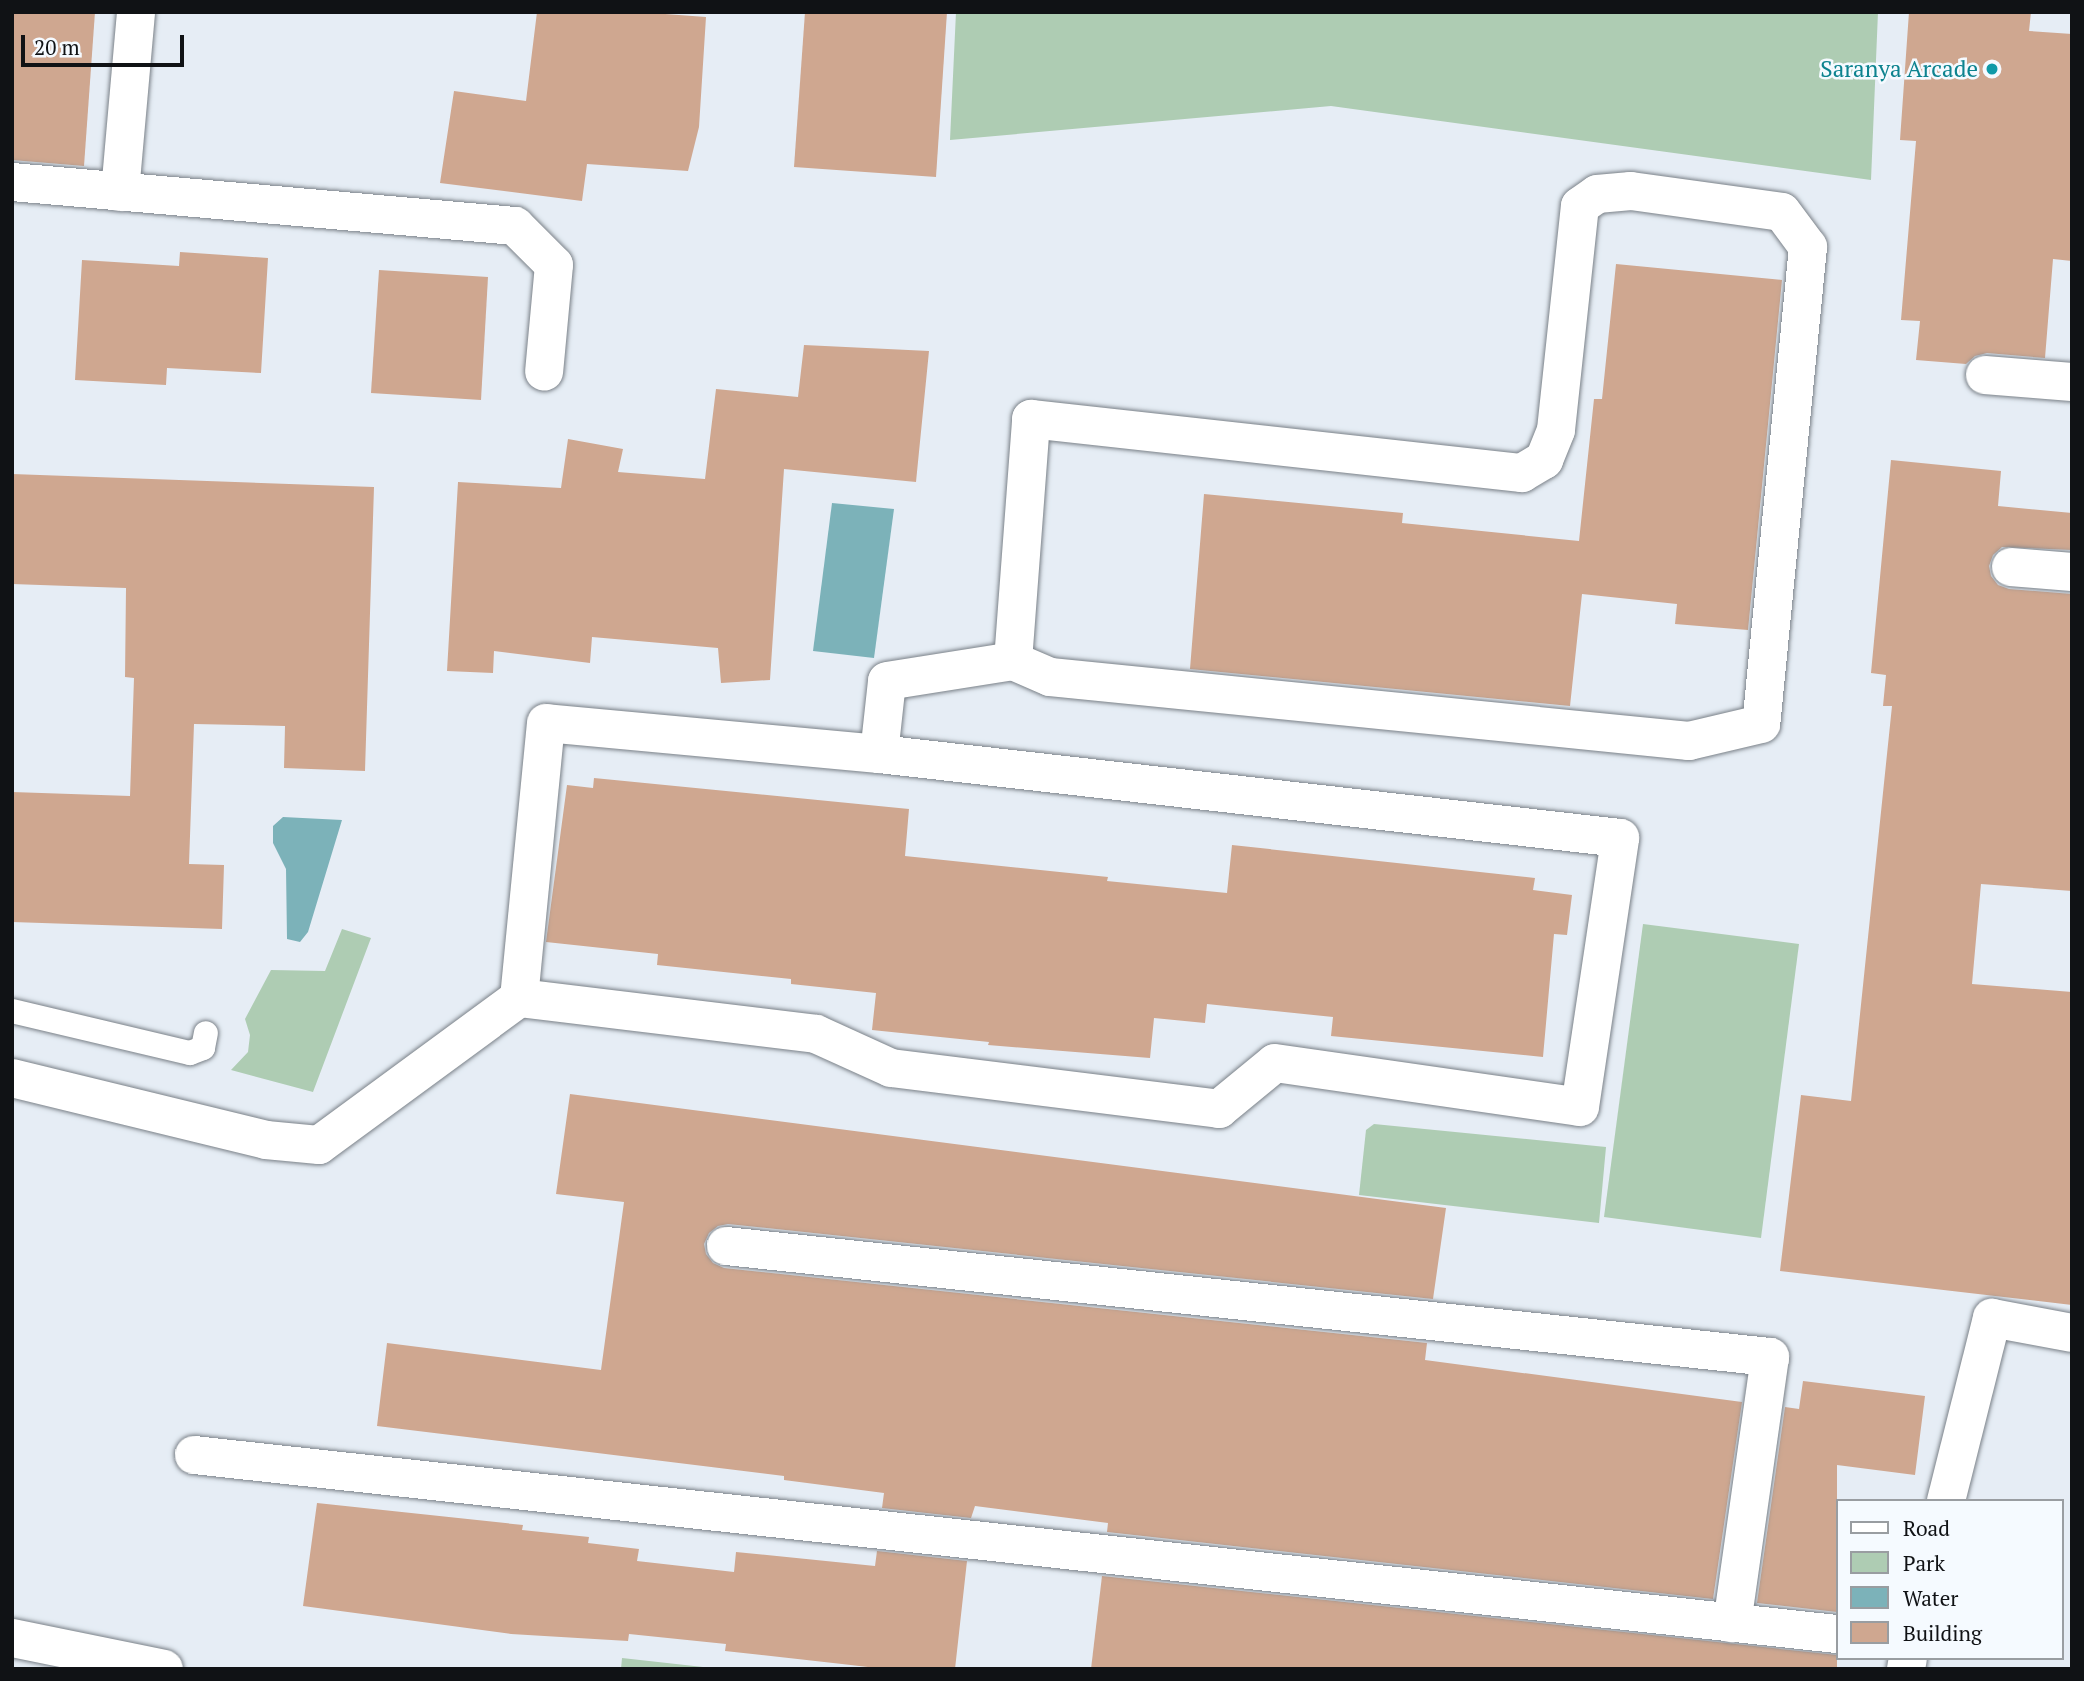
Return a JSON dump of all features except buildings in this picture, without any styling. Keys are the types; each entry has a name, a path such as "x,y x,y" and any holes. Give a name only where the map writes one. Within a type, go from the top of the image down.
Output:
{"street":[{"path":"120,191 136,12"},
{"path":"12,182 515,226 554,265 544,372"},
{"path":"878,754 887,681 1013,661 1050,677 1689,741 1760,724 1808,247 1782,212 1632,191 1597,194 1580,206 1556,430 1545,460 1522,473 1031,419 1013,661"},
{"path":"1986,375 2072,382"},
{"path":"2011,567 2072,572"},
{"path":"12,1079 266,1140 319,1145 519,998 816,1034 891,1068 1219,1109 1275,1063 1580,1107 1620,838 878,754 546,723 519,998"},
{"path":"726,1247 1770,1357 1732,1623"},
{"path":"1947,1499 1992,1318 2072,1332"},
{"path":"194,1455 1836,1634"},
{"path":"12,1638 164,1669"}],"lane":[{"path":"12,1011 190,1053 203,1048 206,1033"}],"green space":[{"path":"956,12 1878,12 1871,180 1331,106 950,140"},
{"path":"1643,924 1799,944 1761,1238 1604,1217"},
{"path":"342,929 371,938 313,1092 231,1070 248,1052 250,1035 245,1019 271,970 325,971"},
{"path":"1374,1124 1606,1147 1599,1223 1359,1195 1366,1130"},
{"path":"622,1658 721,1669 621,1669"}],"water":[{"path":"832,503 894,509 874,658 813,651"},
{"path":"283,817 342,820 308,932 300,942 287,939 286,869 273,843 273,826"}],"place":[{"name":"Saranya Arcade","path":"1992,69"}]}
